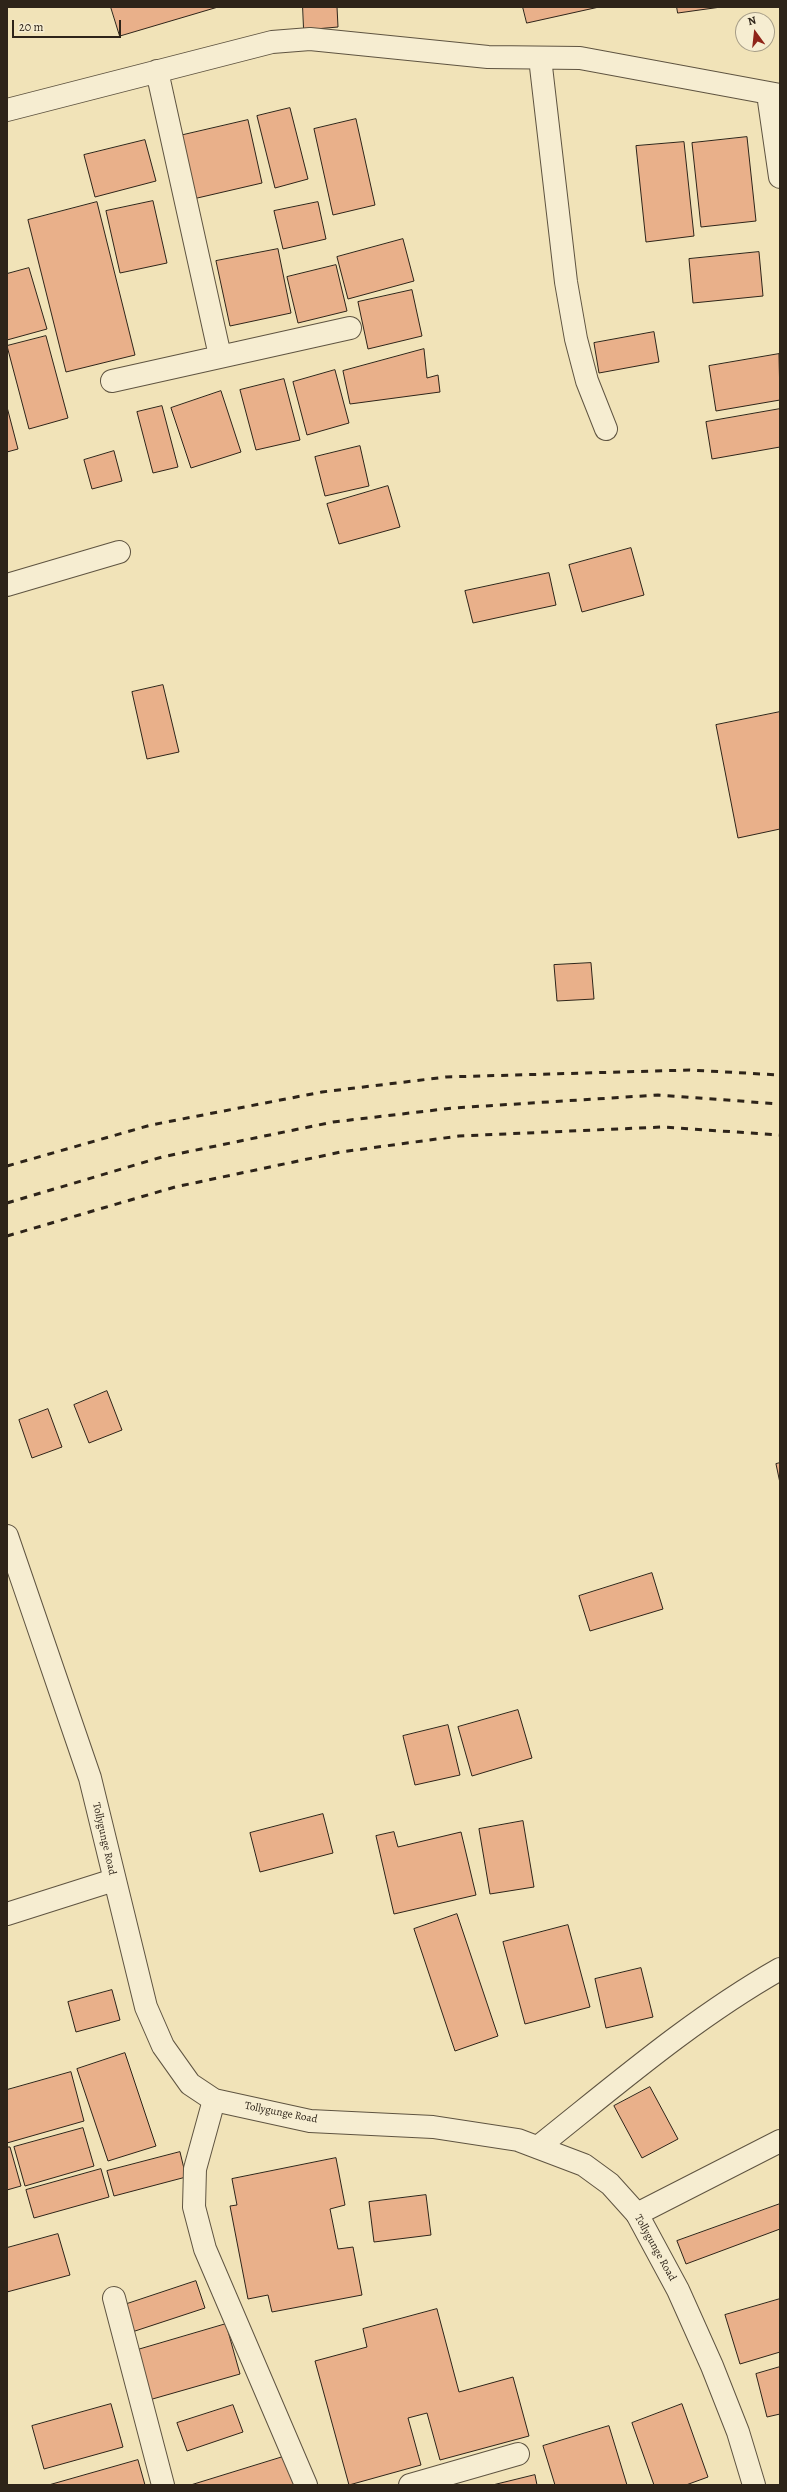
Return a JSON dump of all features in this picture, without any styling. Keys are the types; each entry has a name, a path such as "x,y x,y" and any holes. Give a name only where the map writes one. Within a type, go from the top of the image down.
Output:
{"street":[{"path":"7,110 272,42 310,39 488,57 580,58 774,95 780,177"},
{"path":"540,58 566,282 576,339 587,381 606,429"},
{"path":"157,71 220,356"},
{"path":"112,381 350,328"},
{"path":"7,585 119,552"},
{"name":"Tollygunge Road","path":"7,1536 90,1778 146,2007 163,2046 190,2084 214,2100 310,2120 433,2127 518,2140 584,2165 610,2184 637,2214 678,2290 712,2366 738,2432 754,2485"},
{"path":"7,1914 114,1880"},
{"path":"538,2147 691,2025 743,1990 780,1969"},
{"path":"214,2100 195,2169 194,2207 205,2249 306,2485"},
{"path":"637,2214 780,2142"},
{"path":"114,2298 163,2485"},
{"path":"410,2485 518,2454"}],"building":[{"path":"111,7 218,7 120,36"},
{"path":"303,7 337,7 338,27 304,30"},
{"path":"523,7 599,7 527,23"},
{"path":"677,7 721,7 678,13"},
{"path":"290,108 308,179 275,188 257,116"},
{"path":"356,119 375,205 333,215 314,129"},
{"path":"248,120 262,183 193,199 179,136"},
{"path":"747,137 756,221 701,227 692,143"},
{"path":"145,140 156,181 95,197 84,155"},
{"path":"684,142 694,236 646,242 636,146"},
{"path":"153,201 167,263 120,273 106,211"},
{"path":"97,202 135,355 66,372 28,220"},
{"path":"318,202 326,239 283,249 274,211"},
{"path":"403,239 414,281 348,299 337,257"},
{"path":"278,249 291,313 230,326 216,261"},
{"path":"759,252 763,296 693,303 689,259"},
{"path":"336,265 347,311 298,323 287,277"},
{"path":"29,268 47,329 7,340 7,274"},
{"path":"412,290 422,336 368,349 358,302"},
{"path":"654,332 659,362 599,373 594,343"},
{"path":"46,336 68,418 29,429 7,346"},
{"path":"424,349 427,378 438,375 440,392 350,404 343,371"},
{"path":"779,354 780,400 716,411 709,366"},
{"path":"335,370 349,423 307,435 293,382"},
{"path":"284,379 300,440 256,450 240,390"},
{"path":"221,391 241,452 191,468 171,408"},
{"path":"162,406 178,467 153,473 137,412"},
{"path":"7,407 18,449 7,452"},
{"path":"780,409 780,447 712,459 706,422"},
{"path":"360,446 369,486 325,496 315,457"},
{"path":"114,451 122,481 92,489 84,460"},
{"path":"388,486 400,527 339,544 327,504"},
{"path":"631,548 644,595 582,612 569,565"},
{"path":"549,573 556,605 473,623 465,591"},
{"path":"163,685 179,752 147,759 132,692"},
{"path":"780,712 780,829 738,838 716,725"},
{"path":"591,963 594,999 557,1001 554,965"},
{"path":"107,1391 122,1430 89,1443 74,1405"},
{"path":"48,1409 62,1447 32,1458 19,1420"},
{"path":"780,1463 780,1483 776,1464"},
{"path":"652,1573 663,1609 590,1631 579,1596"},
{"path":"518,1710 532,1758 472,1776 458,1727"},
{"path":"448,1725 460,1775 415,1785 403,1736"},
{"path":"323,1814 333,1853 260,1872 250,1833"},
{"path":"523,1821 534,1887 490,1894 479,1829"},
{"path":"394,1832 398,1847 461,1832 476,1895 394,1914 376,1836"},
{"path":"457,1914 498,2036 455,2051 414,1929"},
{"path":"568,1925 590,2007 525,2024 503,1942"},
{"path":"641,1968 653,2017 606,2028 595,1979"},
{"path":"112,1990 120,2020 76,2032 68,2002"},
{"path":"125,2053 156,2146 108,2161 77,2069"},
{"path":"71,2072 84,2121 7,2143 7,2090"},
{"path":"650,2087 678,2139 642,2158 614,2106"},
{"path":"83,2128 94,2166 25,2186 14,2147"},
{"path":"7,2147 10,2147 21,2186 7,2190"},
{"path":"180,2152 186,2177 114,2196 107,2171"},
{"path":"336,2158 345,2205 330,2209 338,2249 353,2247 362,2295 272,2312 268,2295 248,2299 230,2206 237,2205 232,2179"},
{"path":"101,2169 109,2197 34,2218 26,2190"},
{"path":"426,2195 431,2235 374,2242 369,2202"},
{"path":"780,2204 780,2229 686,2264 677,2241"},
{"path":"58,2234 70,2275 7,2292 7,2248"},
{"path":"196,2281 205,2308 129,2333 121,2306"},
{"path":"780,2299 780,2352 740,2364 725,2315"},
{"path":"437,2309 459,2392 513,2377 529,2436 440,2460 427,2413 408,2418 421,2465 349,2485 315,2361 367,2347 363,2329"},
{"path":"226,2324 240,2374 149,2400 134,2351"},
{"path":"780,2367 780,2414 767,2417 756,2374"},
{"path":"111,2404 123,2447 44,2469 32,2426"},
{"path":"682,2404 708,2477 686,2485 654,2485 632,2423"},
{"path":"233,2405 243,2432 187,2451 177,2423"},
{"path":"609,2426 627,2485 555,2485 543,2446"},
{"path":"286,2456 295,2485 191,2485"},
{"path":"138,2460 145,2485 49,2485"},
{"path":"535,2475 537,2485 493,2485"}],"railway":[{"path":"7,1166 151,1125 322,1092 446,1077 690,1070 780,1075"},
{"path":"7,1203 162,1157 333,1122 453,1108 658,1095 780,1104"},
{"path":"7,1236 175,1187 341,1152 459,1136 662,1127 780,1135"}]}
